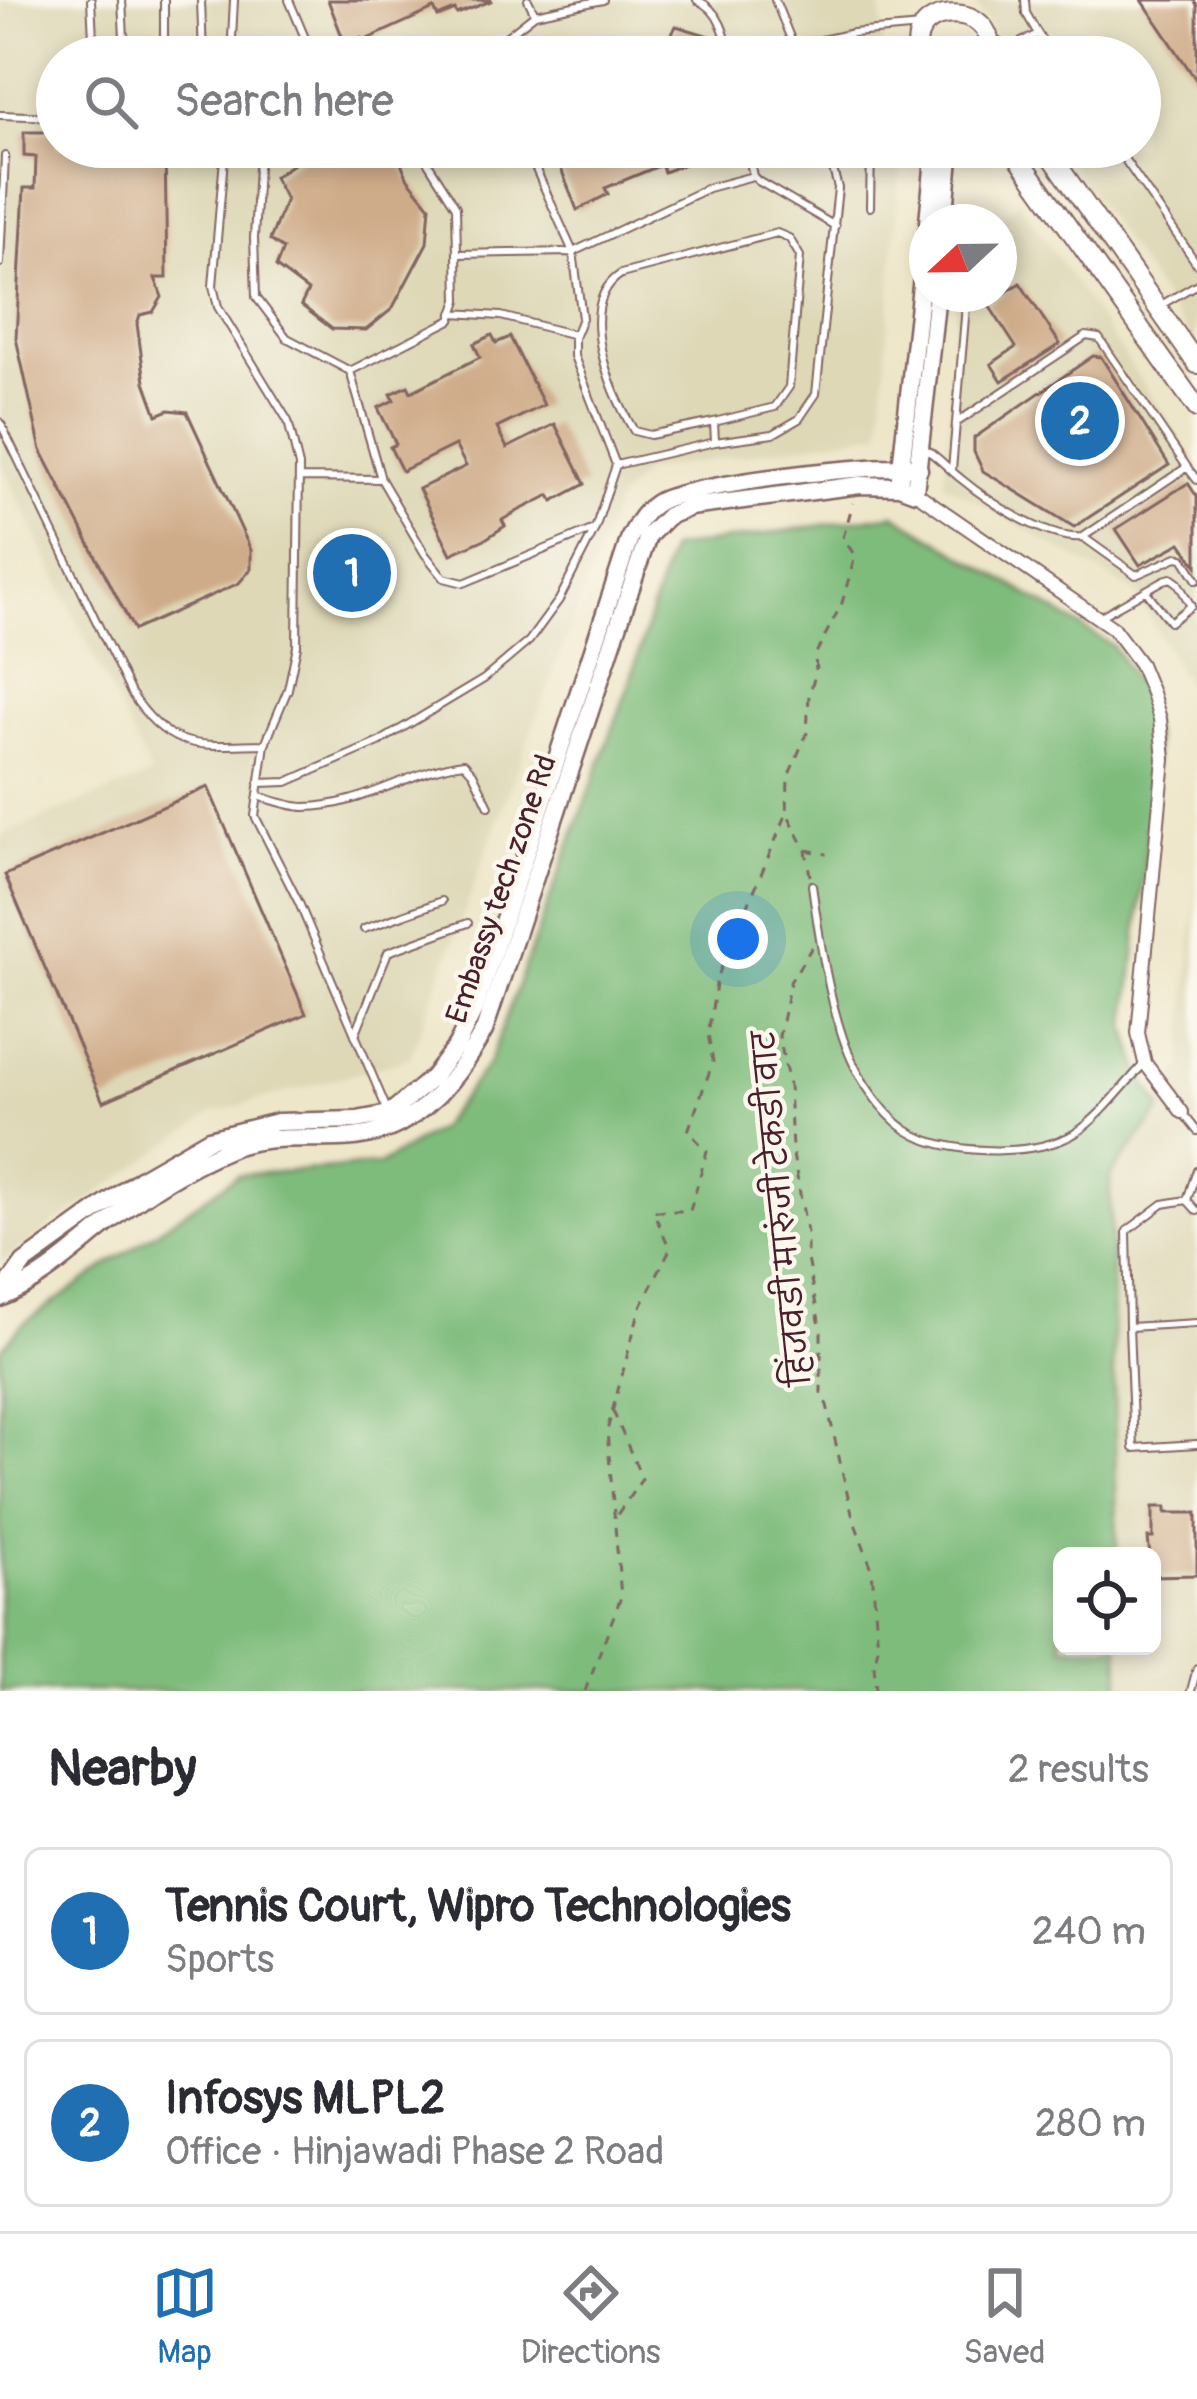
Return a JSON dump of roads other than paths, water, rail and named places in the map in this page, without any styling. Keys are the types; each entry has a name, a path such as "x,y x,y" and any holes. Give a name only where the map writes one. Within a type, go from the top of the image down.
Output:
{"main road":[{"path":"922,15 957,4 976,14 985,36"},
{"path":"1027,168 1197,408"},
{"path":"1060,168 1194,354"}],"street":[{"path":"933,204 944,168"},
{"path":"945,204 948,168"},
{"path":"922,312 907,489 1099,617 1128,643 1160,718 1164,786 1138,1033 1145,1063 1181,1112"},
{"path":"912,467 922,447 935,312"},
{"path":"391,1120 432,1078 465,1030 630,536 642,516 664,499 682,493 842,470 912,467"},
{"name":"Embassy tech zone Rd","path":"0,1297 27,1287 94,1222 227,1149 259,1140 356,1136 435,1100 484,1031 648,536 668,516 690,507 860,485 907,489"}],"lane":[{"path":"91,0 93,36"},
{"path":"122,0 123,36"},
{"path":"164,0 164,36"},
{"path":"201,0 202,36"},
{"path":"232,36 234,0"},
{"path":"289,0 304,36"},
{"path":"528,0 535,14"},
{"path":"506,36 535,14 603,0"},
{"path":"775,0 791,36"},
{"path":"1025,0 1037,34 1033,36"},
{"path":"706,1 726,36"},
{"path":"840,36 922,15"},
{"path":"0,115 36,116"},
{"path":"0,263 4,156"},
{"path":"223,168 213,286 218,307 288,421 299,478 297,646 288,688 265,744 255,816 299,903 391,1120"},
{"path":"258,168 256,297 286,338 350,371 381,479 424,554 444,578 464,583 595,529"},
{"path":"350,371 451,320 458,300 456,207 431,168"},
{"path":"259,783 287,782 379,742 484,679 530,640 560,600 595,529 616,465 574,356 575,335 583,318 573,252 535,168"},
{"path":"751,168 753,176"},
{"path":"616,465 773,434 799,418 816,394 836,226 838,188 833,168"},
{"path":"870,207 871,168"},
{"path":"1131,168 1197,264"},
{"path":"458,254 573,252 708,188 753,176 836,226"},
{"path":"777,233 789,238 800,256 789,388 775,407 714,422 650,435 634,430 609,385 601,352 603,297 608,282 621,274 777,233"},
{"path":"1158,307 1197,284"},
{"path":"952,470 965,312"},
{"path":"453,313 501,316 575,335"},
{"path":"956,423 1086,336 1099,338 1197,480"},
{"path":"0,422 131,693 149,721 176,738 208,747 265,744"},
{"path":"714,422 716,442"},
{"path":"922,447 1045,532 1068,539 1083,537 1186,467"},
{"path":"299,478 381,479"},
{"path":"1083,537 1136,575 1177,557 1183,558 1197,580"},
{"path":"1099,617 1146,591 1171,578 1191,606 1170,622 1146,591"},
{"path":"258,796 304,807 345,800 402,784 442,766 464,763 488,806"},
{"path":"812,885 819,935 855,1065 883,1108 914,1135 964,1148 1002,1150 1046,1144 1076,1133 1145,1063"},
{"path":"364,929 442,901"},
{"path":"355,1035 388,952 469,923"},
{"path":"1181,1112 1197,1131"},
{"path":"1187,1200 1197,1170"},
{"path":"1187,1200 1197,1211"},
{"path":"1187,1200 1163,1204 1127,1231 1133,1448 1197,1444"},
{"path":"1129,1327 1197,1323"},
{"path":"1191,1691 1197,1668"}],"place":[{"name":"Infosys MLPL2","path":"1080,421"},
{"name":"Tennis Court, Wipro Technologies","path":"352,573"}]}
